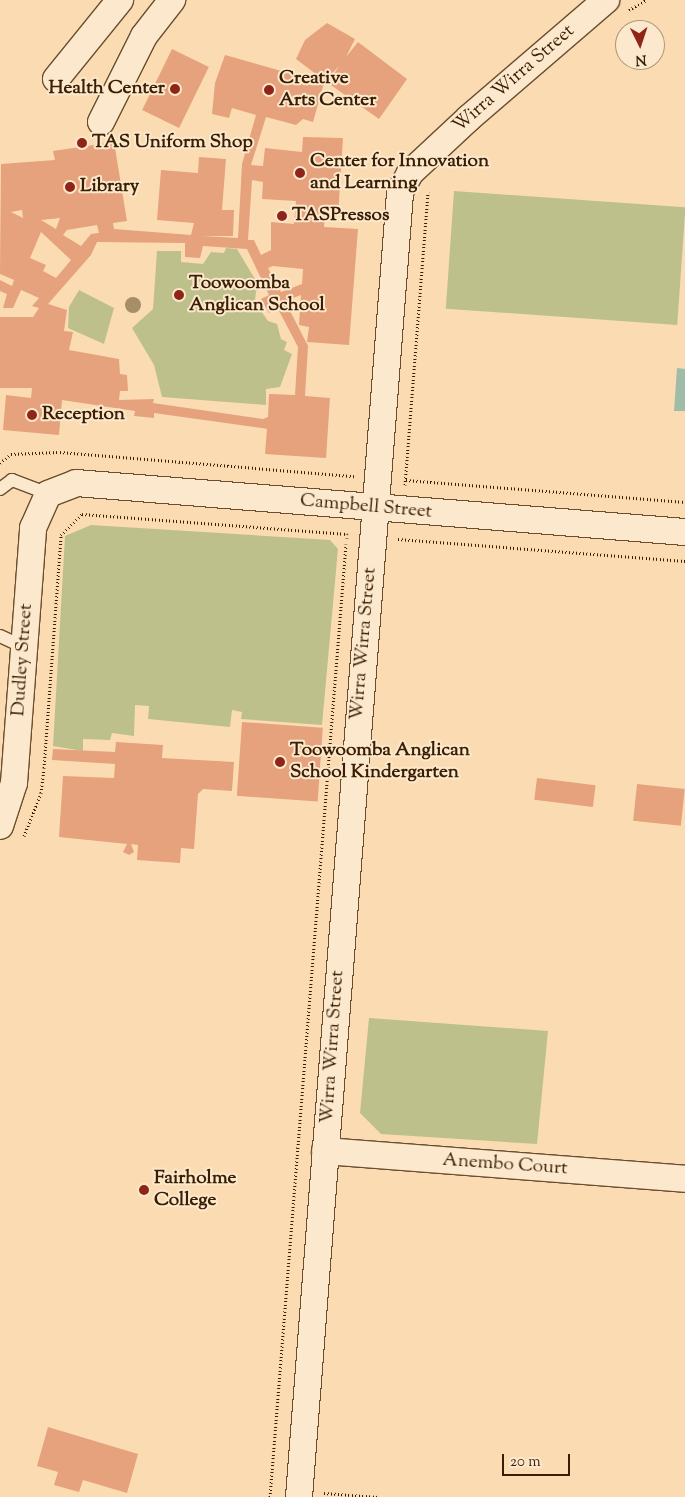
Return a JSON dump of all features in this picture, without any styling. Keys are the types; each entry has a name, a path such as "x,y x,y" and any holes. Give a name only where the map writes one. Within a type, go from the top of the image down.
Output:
{"street":[{"path":"56,79 120,0"},
{"path":"101,122 144,36 172,0"},
{"name":"Wirra Wirra Street","path":"312,1495 325,1151 400,192 410,173 469,118 616,6"},
{"name":"Campbell Street","path":"48,494 76,484 685,532"},
{"name":"Dudley Street","path":"8,835 14,783 33,528 48,494"},
{"name":"Anembo Court","path":"325,1151 685,1179"}],"lane":[{"path":"0,489 12,480 48,494"},
{"path":"0,636 24,646"}],"path":[{"path":"616,6 646,0"},
{"path":"431,184 406,480 398,539 685,561"},
{"path":"0,463 11,454 60,452 357,476"},
{"path":"406,480 685,502"},
{"path":"8,835 28,830 41,793 62,535 82,514 347,534 270,1497"},
{"path":"312,1495 378,1497"}],"green space":[{"path":"454,191 685,207 677,325 446,309"},
{"path":"226,248 237,249 261,289 256,291 255,302 268,321 277,324 281,339 287,342 284,350 292,354 280,387 266,389 266,405 162,397 154,365 132,328 153,309 157,251 181,251 181,262 203,264 211,252 224,253"},
{"path":"79,290 114,308 104,344 68,328 69,307"},
{"path":"91,525 330,540 338,549 322,725 241,719 242,712 232,710 230,727 148,719 149,706 135,705 134,736 112,733 110,740 83,739 83,751 53,746 65,536"},
{"path":"369,1018 548,1031 537,1144 381,1134 360,1113"}],"shaded area":[{"path":"677,368 685,369 685,411 674,411"}],"building":[{"path":"327,23 355,39 346,57 358,42 407,79 379,119 328,83 339,66 325,81 296,59 305,40"},
{"name":"Health Center","path":"172,49 209,67 179,128 142,110"},
{"path":"225,55 324,83 313,122 303,119 296,125 266,117 251,165 263,166 265,148 302,152 303,137 343,138 338,216 325,215 324,227 358,229 349,345 307,342 309,327 299,325 301,295 285,301 308,346 305,396 330,398 326,458 265,454 267,429 154,413 154,418 134,416 135,411 62,400 59,435 3,430 6,395 31,398 32,388 0,388 0,317 33,317 39,308 32,306 39,298 21,290 13,308 3,308 7,294 0,291 0,280 12,286 14,280 0,274 1,164 55,160 53,151 114,142 127,221 113,223 114,229 191,235 194,223 157,220 161,170 198,173 199,157 226,159 222,210 234,210 233,236 202,236 238,238 242,164 256,115 232,108 229,118 212,114 215,83","holes":["252,180 263,182 262,199 296,201 294,224 271,222 271,250 261,255 254,240 248,240","22,210 23,218 11,212","60,218 56,229 41,220","97,225 99,233 91,234 81,246 63,235 67,230","41,232 71,260 56,278 43,271 46,265 30,258","97,242 185,243 185,257 200,258 203,246 247,249 269,295 261,299 269,313 277,307 298,347 295,395 269,394 268,417 263,419 153,403 154,399 119,400 120,391 128,391 127,375 120,374 119,359 69,350 73,332 64,331 67,310 48,304 91,255","273,266 303,269 302,284 281,292 268,268"]},
{"name":"Toowoomba Anglican School Kindergarten","path":"242,722 323,728 318,801 237,796"},
{"path":"116,742 163,745 162,758 234,762 232,791 203,789 198,794 194,849 181,848 180,863 137,860 138,845 131,844 134,852 129,855 123,852 127,844 59,837 63,776 114,778 115,764 52,760 53,749 115,752"},
{"path":"537,778 596,785 593,807 534,800"},
{"path":"637,784 685,789 681,826 633,821"},
{"path":"48,1427 138,1454 127,1493 83,1480 79,1492 54,1485 58,1472 37,1466"}],"place":[{"name":"Health Center","path":"175,89"},
{"name":"Creative Arts Center","path":"269,90"},
{"name":"TAS Uniform Shop","path":"82,143"},
{"name":"Center for Innovation and Learning","path":"300,173"},
{"name":"Library","path":"70,187"},
{"name":"TASPressos","path":"282,216"},
{"name":"Toowoomba Anglican School","path":"179,295"},
{"name":"Reception","path":"32,415"},
{"name":"Toowoomba Anglican School Kindergarten","path":"280,762"},
{"name":"Fairholme College","path":"144,1190"}]}
